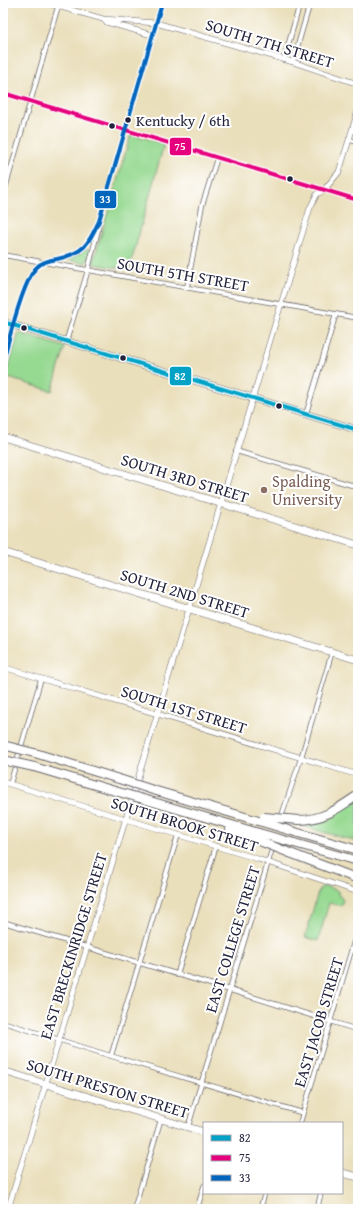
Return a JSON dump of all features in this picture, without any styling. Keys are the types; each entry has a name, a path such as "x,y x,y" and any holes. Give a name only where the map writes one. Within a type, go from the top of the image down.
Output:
{"highway":[{"path":"3,745 38,754 153,790 263,820 295,832 358,850"},
{"path":"3,760 181,810 258,836 294,843 358,861"},
{"path":"263,820 307,820 328,814 358,795"},
{"path":"258,836 290,853 358,879"}],"main road":[{"path":"3,322 358,430"},
{"name":"SOUTH 3RD STREET","path":"3,437 358,545"},
{"name":"SOUTH 2ND STREET","path":"3,552 358,660"},
{"name":"SOUTH PRESTON STREET","path":"3,1071 203,1132"},
{"path":"343,1173 358,1178"},
{"path":"7,1207 16,1209"}],"street":[{"name":"SOUTH 7TH STREET","path":"47,3 103,19 156,23 293,62 358,84"},
{"path":"3,361 29,278 38,266 81,251 91,239 99,221 162,3"},
{"path":"284,60 300,3"},
{"path":"293,62 310,3"},
{"path":"3,196 58,5"},
{"name":"SOUTH 7TH STREET","path":"103,19 106,22 152,35"},
{"path":"3,92 358,200"},
{"name":"EAST BRECKINRIDGE STREET","path":"7,1207 310,208 317,194 324,190 339,172 358,111"},
{"path":"350,140 358,142"},
{"path":"187,287 202,206 217,158"},
{"path":"66,342 88,270 99,221"},
{"name":"SOUTH 5TH STREET","path":"3,255 358,318"},
{"path":"306,414 336,314"},
{"path":"236,451 358,487"},
{"name":"EAST COLLEGE STREET","path":"188,1127 267,862 301,758 332,652"},
{"name":"SOUTH 1ST STREET","path":"3,668 358,775"},
{"path":"10,784 41,679"},
{"name":"SOUTH BROOK STREET","path":"3,782 216,846 358,892"},
{"path":"111,1056 178,835"},
{"path":"177,975 216,846"},
{"path":"3,922 358,1030"},
{"name":"EAST JACOB STREET","path":"300,1122 358,928"},
{"path":"3,1022 303,1113"},
{"path":"134,1209 161,1119"},
{"path":"197,1209 203,1189"},
{"path":"260,1209 265,1194"},
{"path":"317,1209 321,1194"}],"green space":[{"path":"131,134 164,144 129,270 94,264 93,262"},
{"path":"86,249 90,251 86,263 67,260 77,255"},
{"path":"19,333 65,347 52,391 5,377"},
{"path":"358,797 358,842 288,822 300,823"},
{"path":"325,886 338,891 338,894 343,900 341,906 329,903 318,941 305,937 319,889"}],"transit line":[{"name":"33","path":"3,361 17,311 32,274 39,265 66,257 79,251 88,242 99,221 162,3"},
{"name":"75","path":"3,93 358,200"},
{"name":"82","path":"3,322 358,430"}],"place":[{"name":"Kentucky / 6th","path":"128,120"},
{"name":"Spalding University","path":"264,490"}]}
